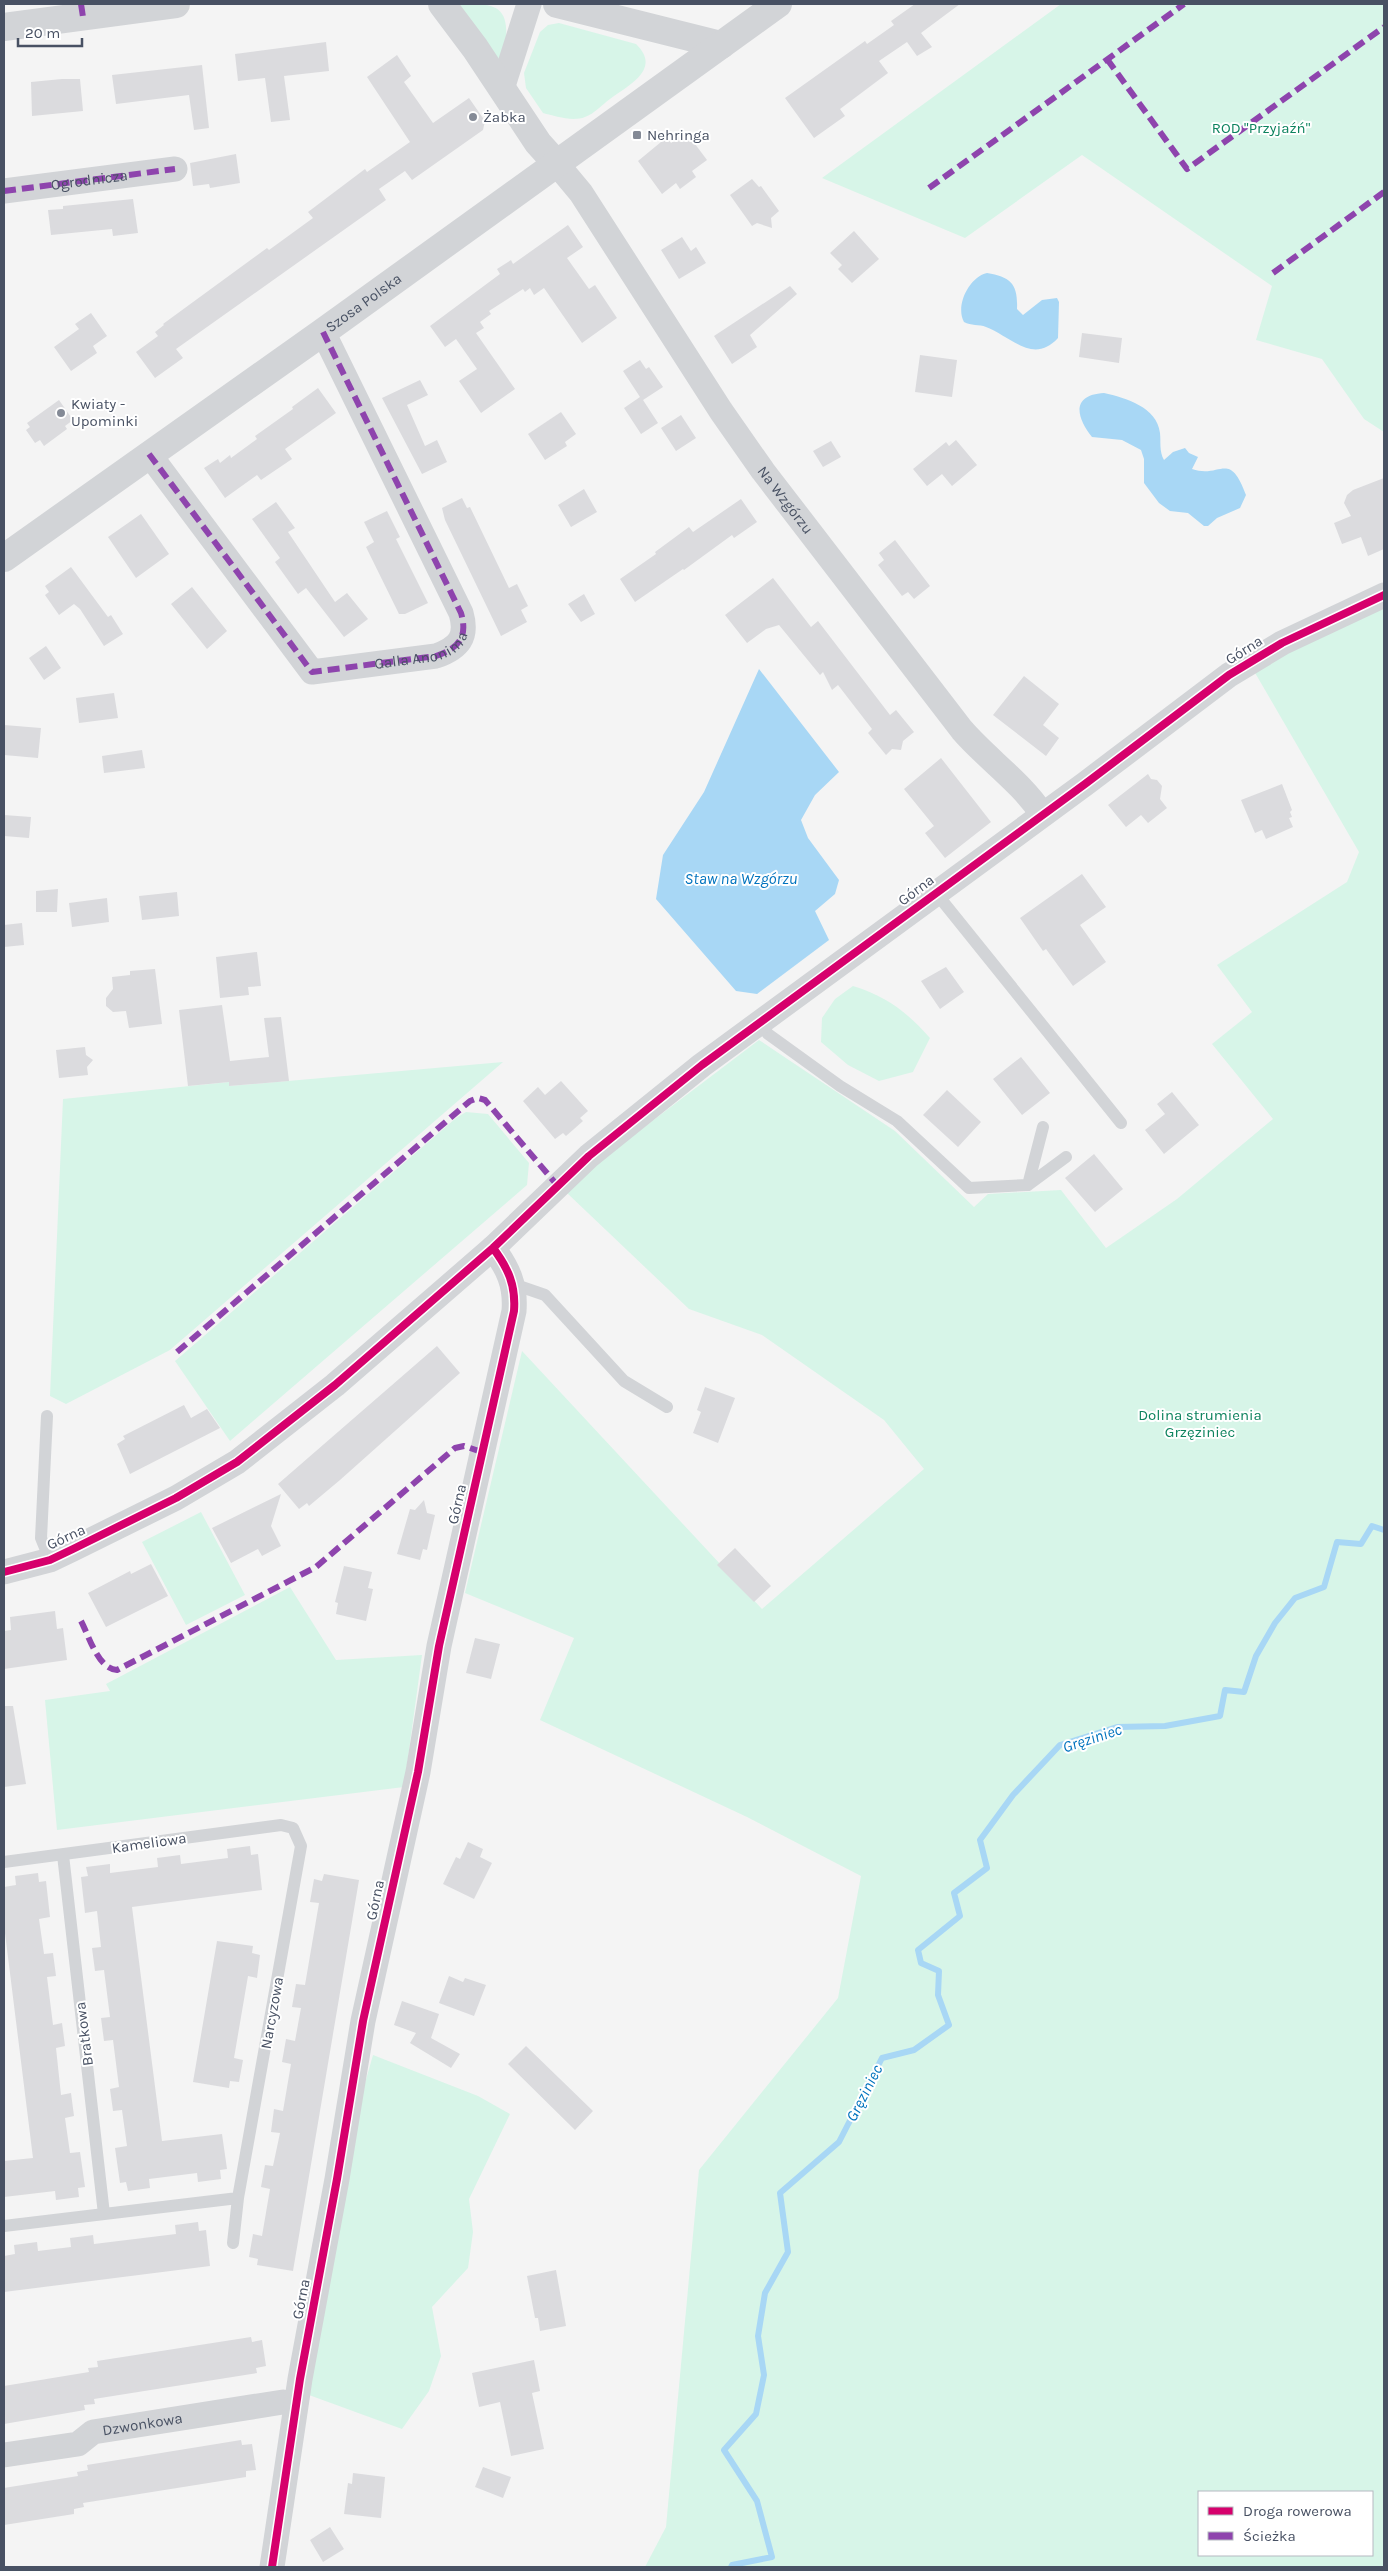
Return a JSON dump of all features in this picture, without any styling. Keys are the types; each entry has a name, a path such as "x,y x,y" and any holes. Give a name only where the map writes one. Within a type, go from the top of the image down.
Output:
{"street":[{"path":"4,27 82,10 176,4"},
{"path":"502,90 529,4"},
{"path":"556,4 722,45"},
{"name":"Szosa Polska","path":"4,558 323,332 778,4"},
{"path":"449,9 538,143 556,163"},
{"name":"Na Wzgórzu","path":"556,163 580,193 721,411 763,471 962,730 1030,798 1042,814"},
{"name":"Ogrodnicza","path":"4,191 175,169"},
{"name":"Galla Anonima","path":"149,454 312,672 436,656 447,652 458,644 464,634 465,625 461,613 323,332"},
{"name":"Górna","path":"4,1572 50,1560 176,1498 238,1462 316,1402 493,1248 552,1190 622,1128 702,1065 1255,658 1311,628 1384,595"},
{"name":"Górna","path":"272,2567 300,2379 337,2179 363,2021 418,1772 439,1646 514,1311 513,1284 509,1272 493,1248"},
{"name":"Dzwonkowa","path":"4,2455 78,2444 93,2432 283,2402"}],"lane":[{"path":"936,893 1121,1123"},
{"path":"760,1023 768,1034 840,1086 896,1121 969,1188 1028,1185 1066,1157"},
{"path":"1028,1185 1043,1127"},
{"path":"513,1284 546,1296 624,1381 667,1407"},
{"path":"47,1416 41,1538 50,1560"},
{"name":"Kameliowa","path":"4,1862 281,1825 293,1828"},
{"name":"Narcyzowa","path":"233,2243 238,2198 301,1846 293,1828"},
{"name":"Bratkowa","path":"63,1855 104,2214"},
{"path":"4,2226 238,2198"}],"green space":[{"path":"459,4 487,5 500,11 506,25 506,37 503,52 498,59"},
{"name":"ROD \"Przyjaźń\"","path":"1061,4 1384,4 1384,432 1364,419 1322,359 1256,340 1272,286 1082,155 965,238 822,178"},
{"path":"559,23 636,44 646,61 640,76 592,114 585,117 575,119 564,118 543,113 526,88 524,73 540,32 548,25"},
{"name":"Dolina strumienia Grzęziniec","path":"1384,607 1384,2567 645,2567 666,2527 699,2170 838,1998 861,1876 747,1817 540,1720 574,1638 465,1593 522,1351 762,1609 924,1469 884,1420 762,1335 689,1309 567,1193 585,1172 759,1040 895,1131 974,1207 988,1194 1061,1190 1106,1248 1177,1199 1273,1119 1212,1044 1252,1012 1217,965 1347,882 1359,852 1254,671 1334,627"},
{"path":"853,986 876,995 895,1006 913,1020 930,1038 913,1072 879,1081 848,1065 821,1042 822,1018 835,999"},
{"path":"503,1062 170,1350 66,1404 50,1396 63,1099 229,1082 230,1086"},
{"path":"466,1112 488,1114 529,1163 527,1185 230,1441 175,1361 456,1118"},
{"path":"201,1512 245,1595 186,1625 142,1542"},
{"path":"290,1587 336,1660 422,1655 404,1787 57,1830 45,1700 110,1691 106,1684"},
{"path":"373,2055 478,2096 510,2114 469,2199 473,2232 468,2268 432,2307 441,2356 429,2391 402,2429 309,2395 363,2090"}],"water":[{"path":"987,273 1002,277 1011,283 1016,293 1017,309 1023,315 1042,300 1057,298 1059,302 1058,338 1049,346 1031,349 1014,342 996,331 964,322 961,308 965,293 975,280"},
{"path":"1104,393 1131,401 1147,410 1153,416 1158,424 1164,460 1173,452 1185,448 1189,453 1198,457 1192,469 1210,471 1224,468 1234,473 1246,495 1240,508 1217,518 1208,526 1204,526 1188,513 1170,511 1159,503 1144,483 1144,459 1141,450 1122,440 1092,437 1082,422 1080,415 1081,403 1086,398"},
{"name":"Staw na Wzgórzu","path":"759,669 839,772 815,795 801,820 808,838 839,880 835,894 815,911 829,940 757,994 736,991 656,899 663,855 704,792"}],"building":[{"path":"915,4 960,4 921,33 932,47 917,56 907,42 879,61 888,73 840,109 845,116 814,138 785,98 865,41 867,44 894,25 891,21"},
{"path":"326,42 329,71 284,76 290,120 271,122 265,78 238,81 235,54"},
{"path":"397,55 411,76 404,82 433,123 469,98 485,121 483,130 412,180 405,171 379,189 386,200 176,349 183,358 155,378 136,352 158,336 155,332 163,324 267,248 269,250 313,218 308,212 365,169 367,172 410,142 367,77"},
{"path":"202,65 209,128 194,130 189,95 116,104 112,75"},
{"path":"80,79 83,111 32,116 31,82"},
{"path":"686,132 707,160 692,171 696,177 680,189 676,183 662,194 638,161 667,137 671,143"},
{"path":"236,154 240,183 210,188 209,184 193,186 190,163"},
{"path":"752,179 759,187 761,186 779,211 771,218 772,228 757,223 752,226 730,195"},
{"path":"133,199 138,233 113,236 112,229 51,235 48,210 63,209 63,206"},
{"path":"568,225 583,247 567,258 589,289 595,285 617,318 582,343 544,288 534,295 530,288 525,292 523,289 489,311 491,314 480,322 484,328 476,333 515,389 481,413 459,381 477,369 456,339 445,347 430,326 500,274 497,269 511,260 513,264"},
{"path":"854,231 879,259 852,283 838,269 842,265 830,253"},
{"path":"682,237 691,251 696,247 706,263 679,279 661,250"},
{"path":"790,286 797,294 750,335 757,347 732,364 714,336"},
{"path":"91,313 107,336 93,346 97,353 71,371 54,347 79,329 75,324"},
{"path":"1082,333 1122,338 1119,363 1079,357"},
{"path":"920,355 957,360 952,397 915,392"},
{"path":"640,360 646,369 649,367 663,387 643,400 658,423 641,434 624,408 640,397 623,371"},
{"path":"420,380 428,395 407,405 425,446 437,440 447,462 422,474 382,398"},
{"path":"318,388 336,413 285,449 292,459 261,480 257,475 225,498 204,468 218,459 220,463 230,455 231,458 257,439 255,436 293,409 292,407"},
{"path":"59,400 73,420 65,426 67,429 44,446 40,440 35,443 26,430 30,427 27,423"},
{"path":"561,412 576,434 565,442 567,446 545,460 528,434"},
{"path":"681,415 696,438 676,451 661,428"},
{"path":"956,440 977,465 952,486 942,474 927,486 913,469 946,442 949,446"},
{"path":"831,441 841,457 823,467 813,451"},
{"path":"1384,478 1384,549 1368,556 1361,537 1342,544 1334,523 1351,516 1344,503 1347,495 1353,490"},
{"path":"584,489 597,512 571,527 558,505"},
{"path":"462,498 467,508 470,507 509,588 517,584 528,606 521,610 527,622 501,636 445,520 442,508"},
{"path":"741,499 757,522 734,538 732,535 684,570 635,602 620,579 656,554 655,552 689,527 693,532"},
{"path":"276,502 295,528 288,532 335,602 347,593 368,619 344,637 306,588 298,594 275,562 280,558 252,519"},
{"path":"387,511 400,537 396,539 428,603 405,614 399,614 366,547 374,542 364,522"},
{"path":"141,514 169,554 136,578 108,537"},
{"path":"895,540 930,586 914,599 908,592 902,596 878,565 884,560 879,553"},
{"path":"71,567 108,617 111,615 123,634 104,646 80,609 74,604 59,615 45,595 49,592 45,586"},
{"path":"773,578 811,627 818,621 890,715 896,710 914,732 903,741 901,750 892,749 886,755 868,733 872,729 838,685 832,690 823,672 820,675 779,625 766,629 747,643 725,615"},
{"path":"192,587 227,631 207,649 171,604"},
{"path":"584,594 595,614 581,622 568,604"},
{"path":"46,646 61,668 44,680 29,658"},
{"path":"1024,676 1059,704 1043,725 1059,738 1046,756 993,715"},
{"path":"114,693 118,718 79,723 76,698"},
{"path":"4,725 41,728 38,758 4,755"},
{"path":"142,750 145,768 104,773 102,756"},
{"path":"941,758 991,822 945,858 925,833 934,826 904,789"},
{"path":"1148,774 1151,779 1157,780 1162,786 1160,799 1167,808 1148,823 1141,815 1126,827 1108,805"},
{"path":"1282,784 1292,810 1290,812 1292,817 1289,818 1293,827 1266,839 1262,830 1255,833 1241,800"},
{"path":"4,815 31,817 29,838 4,836"},
{"path":"1082,874 1106,907 1080,925 1106,962 1073,986 1046,949 1043,951 1020,918"},
{"path":"58,889 57,912 36,912 36,891"},
{"path":"177,892 179,916 142,920 139,896"},
{"path":"107,898 109,922 72,927 69,903"},
{"path":"22,923 24,945 4,947 4,925"},
{"path":"257,952 261,986 248,987 249,995 220,998 216,957"},
{"path":"946,967 964,992 940,1009 921,981"},
{"path":"155,969 162,1024 129,1028 126,1011 113,1012 106,1006 106,998 113,989 112,977 130,975 130,971"},
{"path":"222,1005 230,1061 269,1057 264,1018 281,1017 289,1081 229,1086 229,1082 188,1086 179,1010"},
{"path":"85,1047 86,1055 93,1060 87,1067 88,1075 59,1078 56,1050"},
{"path":"1021,1057 1050,1093 1022,1115 993,1079"},
{"path":"561,1081 588,1111 580,1118 583,1121 566,1136 563,1133 555,1139 523,1101 538,1087 545,1095"},
{"path":"947,1090 981,1122 958,1147 923,1115"},
{"path":"1172,1092 1199,1125 1164,1154 1145,1130 1165,1114 1157,1104"},
{"path":"1094,1154 1123,1189 1095,1212 1065,1178"},
{"path":"437,1346 460,1373 340,1480 309,1506 307,1503 299,1509 278,1484"},
{"path":"705,1387 735,1398 718,1443 693,1433 701,1412 697,1410"},
{"path":"184,1405 191,1418 207,1409 220,1428 130,1474 117,1444 125,1439 123,1436"},
{"path":"281,1494 271,1526 281,1546 262,1556 258,1549 231,1563 212,1528"},
{"path":"424,1500 427,1513 435,1515 427,1550 423,1549 420,1560 397,1554 410,1509 415,1510"},
{"path":"735,1548 771,1586 754,1602 717,1565"},
{"path":"151,1564 168,1596 106,1627 88,1593 130,1571 131,1574"},
{"path":"344,1566 372,1572 368,1588 373,1589 366,1621 336,1614 338,1603 335,1602"},
{"path":"55,1611 57,1629 63,1628 67,1660 4,1669 4,1631 11,1630 10,1617"},
{"path":"475,1638 500,1644 491,1679 466,1673"},
{"path":"4,1706 13,1706 26,1784 4,1787"},
{"path":"468,1842 483,1849 480,1857 492,1863 474,1899 443,1884 456,1857 460,1859"},
{"path":"250,1846 251,1855 258,1854 262,1890 132,1907 162,2141 222,2134 227,2169 220,2170 221,2179 198,2182 197,2173 149,2179 150,2188 128,2191 126,2182 120,2183 115,2148 127,2146 122,2110 113,2111 110,2089 119,2087 113,2040 104,2041 101,2018 110,2017 104,1970 95,1971 92,1948 101,1947 97,1911 85,1913 81,1877 88,1876 86,1867 110,1864 110,1873 158,1867 157,1858 180,1855 181,1864 228,1858 227,1849"},
{"path":"38,1873 39,1882 46,1881 50,1917 39,1919 44,1954 53,1953 56,1976 47,1977 53,2025 62,2023 65,2046 56,2048 61,2095 71,2093 74,2116 65,2118 70,2153 80,2152 85,2187 78,2188 79,2197 56,2200 55,2191 4,2197 4,2161 33,2158 4,1925 4,1887 16,1885 15,1876"},
{"path":"324,1874 359,1880 293,2271 257,2265 258,2259 249,2257 253,2234 262,2236 270,2189 261,2187 265,2165 273,2166 280,2133 271,2132 274,2109 283,2111 291,2064 282,2062 286,2039 295,2041 301,2008 292,2007 296,1984 305,1985 319,1903 310,1902 314,1879 322,1881"},
{"path":"217,1941 253,1946 252,1953 260,1955 257,1978 248,1976 234,2058 243,2060 239,2082 230,2081 229,2088 193,2082"},
{"path":"449,1976 463,1982 465,1978 486,1985 474,2016 439,2003"},
{"path":"402,2001 439,2014 431,2038 460,2054 451,2068 410,2043 416,2033 394,2025"},
{"path":"526,2046 593,2111 575,2130 508,2064"},
{"path":"198,2222 199,2231 206,2230 210,2266 4,2292 4,2256 15,2254 14,2245 37,2242 38,2251 71,2247 70,2238 93,2235 94,2244 176,2234 175,2225"},
{"path":"556,2270 566,2326 540,2331 538,2318 535,2318 527,2276"},
{"path":"251,2337 252,2342 262,2340 266,2366 256,2368 257,2373 94,2399 95,2404 84,2405 85,2410 4,2424 4,2386 89,2372 88,2368 98,2367 97,2361"},
{"path":"534,2360 540,2391 532,2393 544,2449 511,2456 500,2402 479,2407 472,2373"},
{"path":"241,2440 242,2445 252,2444 256,2470 246,2471 246,2477 83,2503 84,2507 74,2509 74,2514 4,2525 4,2488 78,2476 77,2472 88,2470 87,2465"},
{"path":"483,2467 511,2477 503,2498 475,2487"},
{"path":"353,2473 385,2477 381,2518 344,2514 348,2483 352,2484"},
{"path":"330,2527 344,2549 323,2562 310,2540"}],"waterway":[{"name":"Gręziniec","path":"731,2567 732,2565 772,2557 757,2501 724,2450 756,2414 764,2375 758,2336 765,2293 788,2252 780,2193 839,2142 882,2058 914,2050 949,2025 938,1995 939,1971 921,1963 918,1950 960,1916 954,1893 987,1868 980,1840 1013,1795 1060,1745 1117,1727 1165,1726 1220,1716 1225,1690 1244,1692 1256,1656 1275,1623 1295,1598 1324,1587 1337,1542 1361,1544 1372,1526 1384,1530"}],"marked path":[{"path":"81,4 83,17"},
{"path":"929,188 1184,4"},
{"path":"1107,59 1187,169 1384,27"},
{"path":"4,191 175,169"},
{"path":"1273,273 1384,192"},
{"path":"149,454 312,672 436,656 451,649 460,640 462,635 463,621 461,613 323,332"},
{"path":"177,1352 470,1101 478,1098 485,1100 557,1185"},
{"path":"81,1621 99,1658 104,1664 117,1670 316,1567 455,1448 464,1446 482,1452"}],"cycle path":[{"path":"4,1572 50,1560 176,1498 237,1462 335,1385 493,1248 589,1156 702,1065 1085,784 1229,675 1282,643 1384,595"},
{"path":"272,2567 300,2379 337,2179 363,2021 418,1772 439,1646 514,1311 514,1293 510,1277 493,1248"}],"place":[{"name":"Żabka","path":"473,117"},
{"name":"Nehringa","path":"637,135"},
{"name":"Kwiaty - Upominki","path":"61,413"}]}
